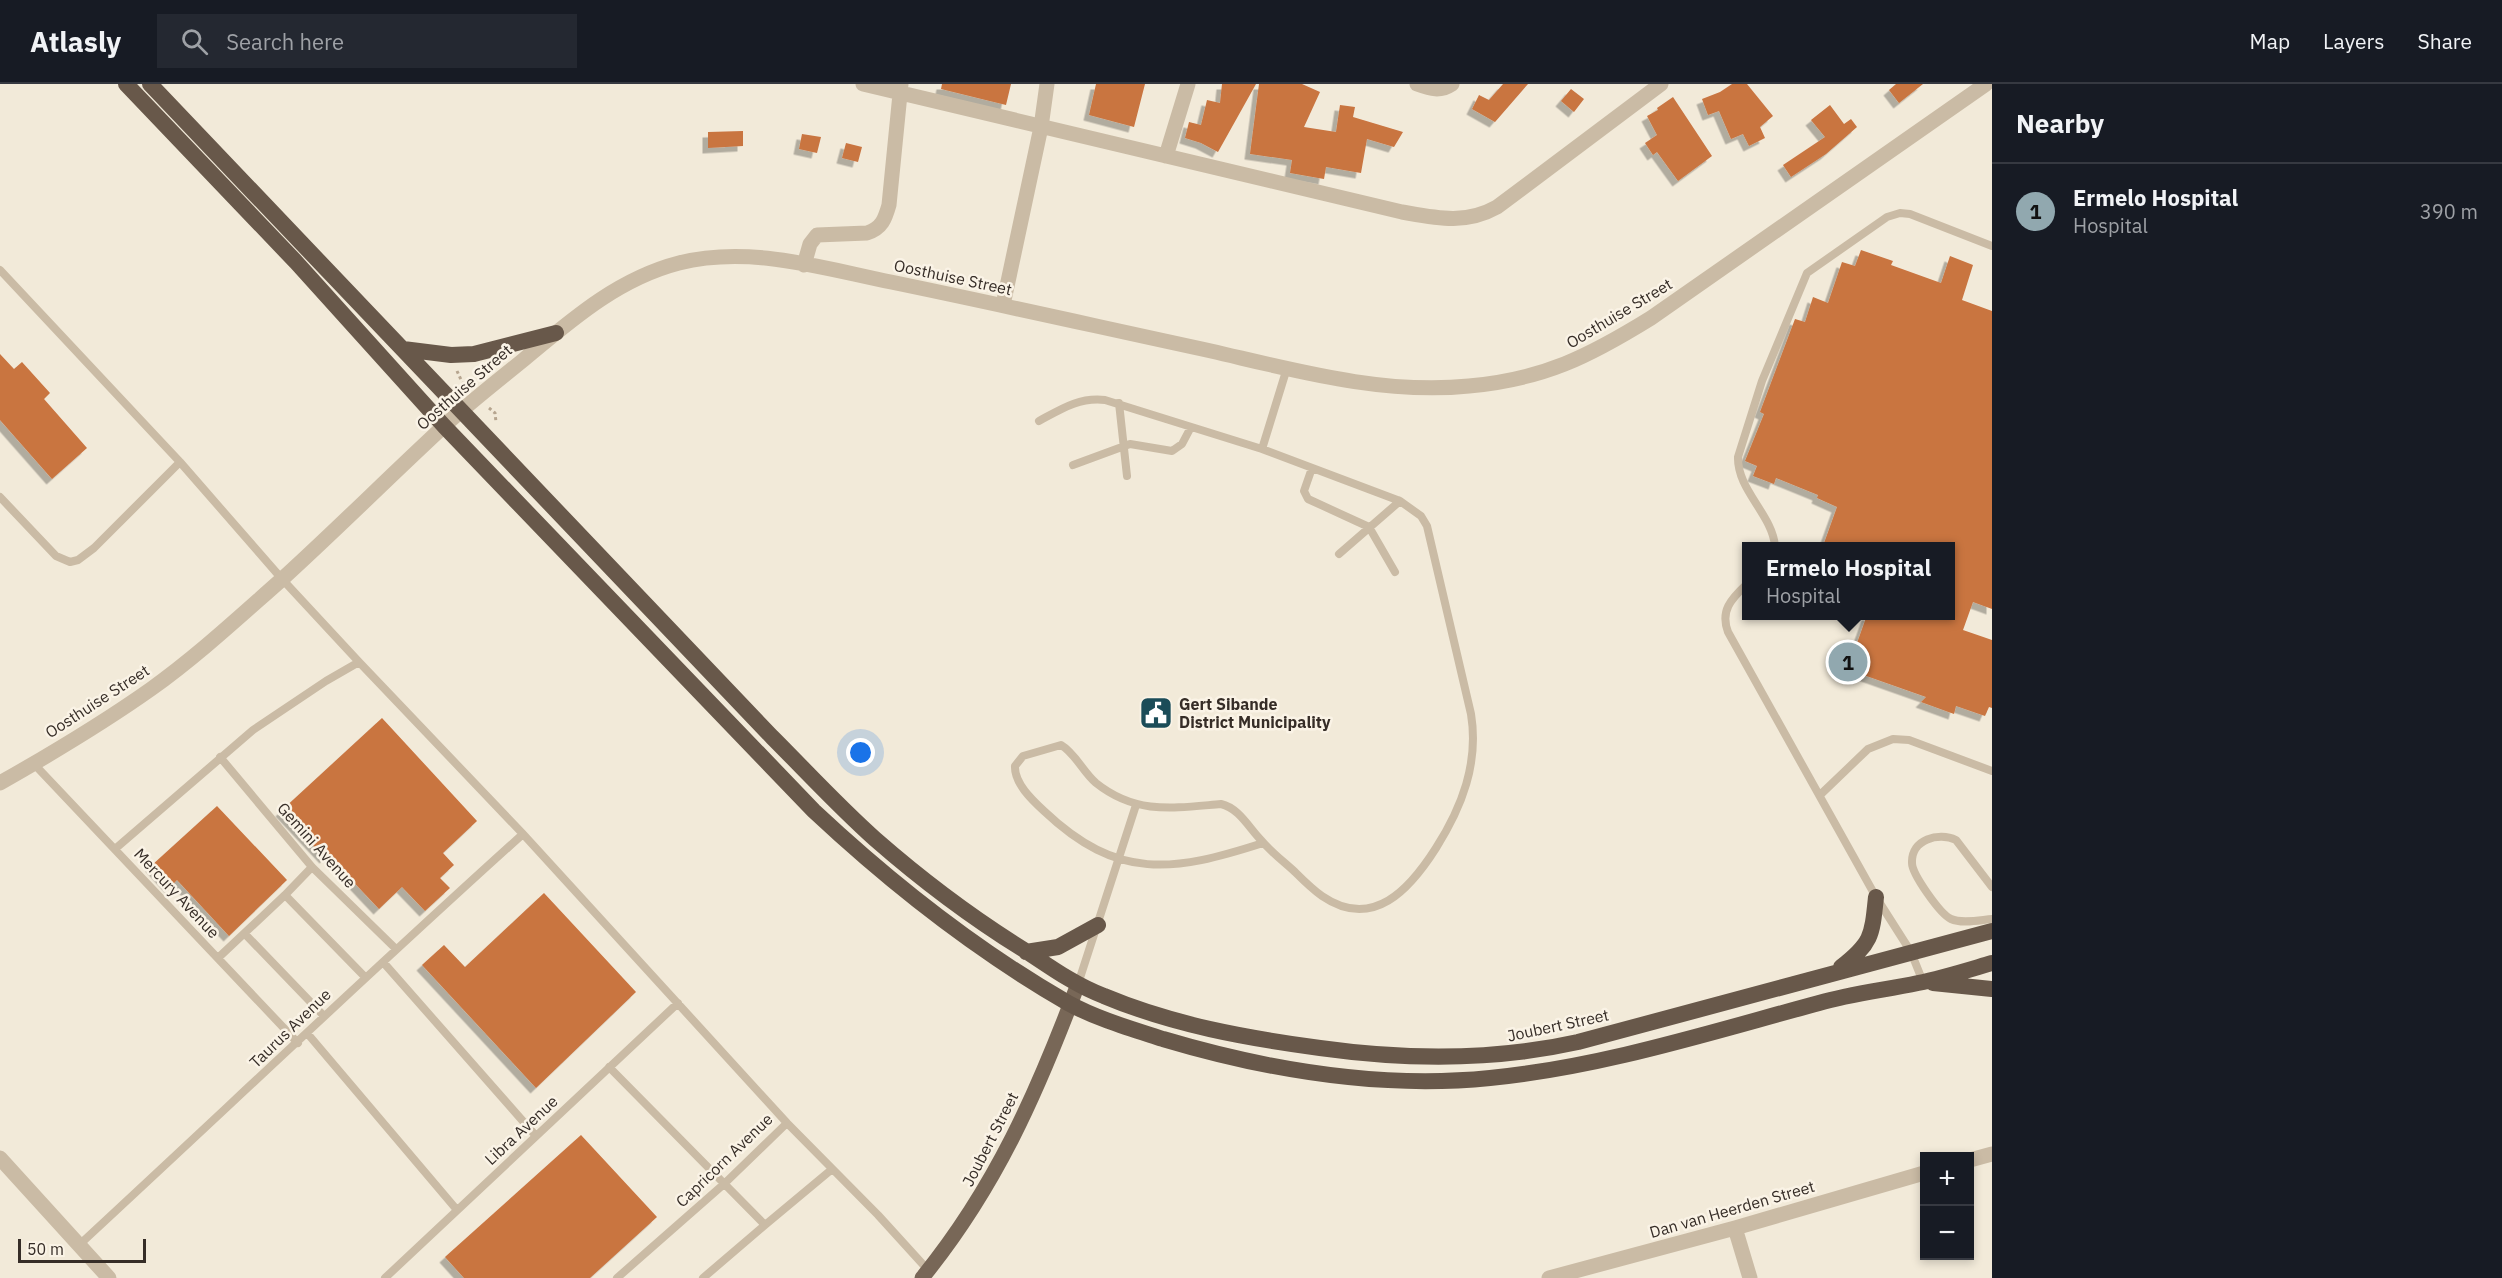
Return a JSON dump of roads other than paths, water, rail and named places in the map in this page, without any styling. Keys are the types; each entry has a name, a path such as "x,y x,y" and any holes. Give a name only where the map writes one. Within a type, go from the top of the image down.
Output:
{"highway":[{"path":"126,84 296,262 444,426 691,681 773,770 853,847 959,932 1070,1004 1129,1028 1249,1061 1294,1070 1367,1078 1450,1080 1489,1078 1590,1062 1835,999 1923,982 1992,963"},
{"path":"150,84 772,736 874,838 991,930 1078,984"},
{"path":"403,349 451,355 474,354 556,333"},
{"path":"1835,971 1859,953 1868,942 1876,897"},
{"path":"1026,952 1058,947 1098,926"},
{"name":"Joubert Street","path":"1078,984 1103,996 1146,1011 1224,1033 1362,1053 1449,1056 1526,1052 1569,1044 1835,971 1992,931"},
{"path":"1923,982 1992,988"}],"main road":[{"name":"Joubert Street","path":"925,1274 954,1238 982,1196 1012,1141 1078,984"}],"street":[{"path":"863,84 901,89 1041,127 1439,219 1471,219 1497,207 1661,84"},
{"path":"1003,305 1041,127 1047,84"},
{"path":"1166,156 1188,84"},
{"path":"1418,84 1435,90 1444,89 1452,84"},
{"name":"Oosthuise Street","path":"0,783 34,764 151,689 282,579 461,411 594,302 633,280 682,262 741,257 767,258 1003,305 1287,368 1377,384 1423,388 1468,387 1518,379 1551,370 1580,359 1651,318 1986,84"},
{"path":"804,265 810,244 818,235 867,233 884,222 889,205 901,89"},
{"path":"1974,1159 1992,1154"},
{"path":"0,1158 109,1278"},
{"name":"Dan van Heerden Street","path":"1549,1278 1735,1228 1920,1174"},
{"path":"1735,1228 1750,1278"}],"lane":[{"path":"1774,542 1769,525 1742,479 1738,457 1762,381 1807,273 1887,217 1900,213 1910,214 1992,246"},
{"name":"Capricorn Avenue","path":"0,270 180,462 282,579 359,662 524,834 787,1123 724,1184 617,1278"},
{"path":"1262,449 1287,368"},
{"path":"1039,421 1083,399 1119,403 1262,449 1400,501 1421,516 1432,540 1471,714 1474,747 1472,766 1464,793 1444,834 1411,884 1386,903 1376,907 1349,907 1322,896 1263,843 1236,812 1227,806 1221,804 1177,809 1137,805 1114,795 1095,782 1062,746 1023,756 1015,766 1016,776 1021,785 1059,824 1086,845 1118,858 1144,865 1182,864 1205,861 1263,843"},
{"path":"1119,403 1127,476"},
{"path":"1073,465 1124,445 1137,444 1172,451 1182,444 1191,427"},
{"path":"0,497 56,556 70,562 78,560 94,548 180,462"},
{"path":"1312,468 1304,491 1308,499 1369,528 1395,572"},
{"path":"1339,554 1400,501"},
{"path":"1742,590 1726,610 1725,625 1876,897 1911,952 1923,982"},
{"path":"115,849 220,758 278,713 359,662"},
{"path":"1820,795 1868,749 1893,739 1909,741 1992,771"},
{"name":"Gemini Avenue","path":"220,758 312,867 396,949"},
{"name":"Mercury Avenue","path":"34,764 298,1043"},
{"path":"1078,984 1137,805"},
{"name":"Taurus Avenue","path":"79,1245 298,1043 365,977 524,834"},
{"path":"1992,886 1956,840 1948,837 1934,837 1925,840 1916,848 1912,857 1913,869 1930,896 1948,918 1992,919"},
{"path":"218,958 312,867"},
{"path":"285,895 365,977"},
{"path":"245,934 324,1016"},
{"path":"382,962 536,1136"},
{"name":"Libra Avenue","path":"385,1278 678,1003"},
{"path":"307,1033 458,1210"},
{"path":"609,1067 765,1225"},
{"path":"787,1123 878,1215 925,1274"},
{"path":"703,1278 831,1170"}],"place":[{"name":"Ermelo Hospital","path":"1848,662"},
{"name":"Gert Sibande District Municipality","path":"1156,713"}]}
